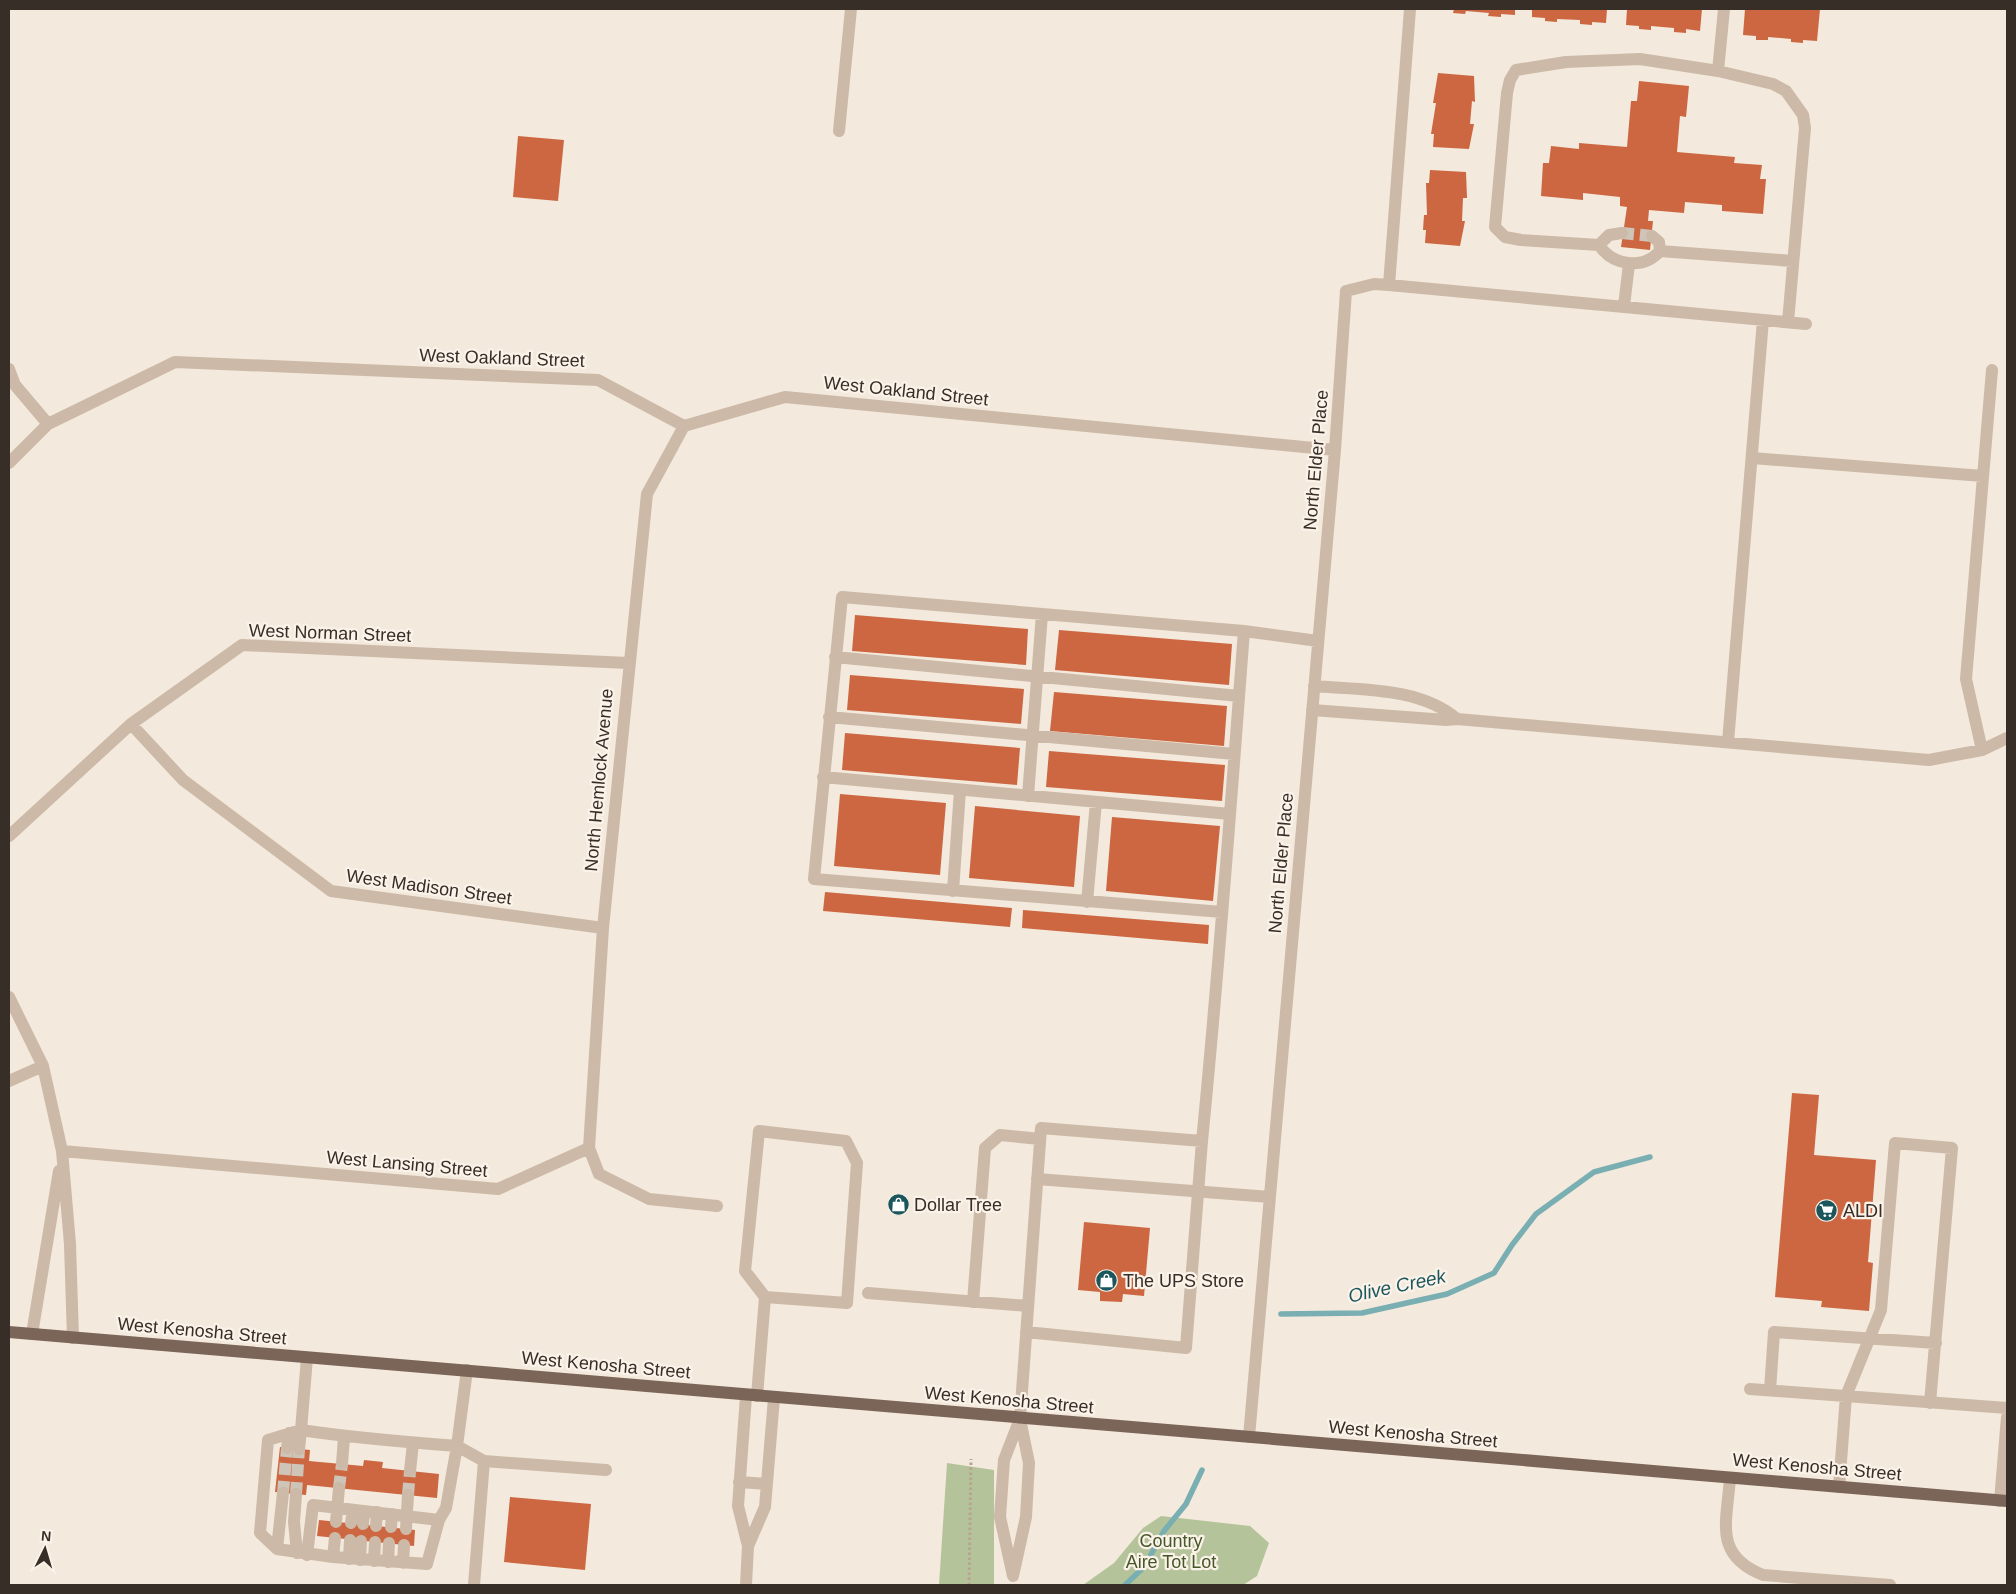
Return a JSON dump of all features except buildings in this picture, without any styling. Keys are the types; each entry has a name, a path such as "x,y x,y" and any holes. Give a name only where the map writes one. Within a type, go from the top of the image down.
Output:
{"main road":[{"name":"West Kenosha Street","path":"9,1332 2004,1501"}],"street":[{"path":"839,131 851,9"},
{"path":"1410,9 1389,285 1806,324"},
{"path":"1718,71 1724,9"},
{"path":"1622,233 1609,235 1599,245 1521,240 1505,237 1495,227 1507,93 1510,80 1516,70 1566,62 1640,59 1718,71 1773,84 1786,91 1803,115 1805,128 1788,322"},
{"path":"1599,245 1604,252 1617,261 1629,264 1654,258 1660,251 1659,242 1652,236"},
{"path":"1660,251 1794,262"},
{"path":"1624,306 1629,264"},
{"name":"North Elder Place","path":"1249,1437 1335,450 1346,291 1374,284 1389,285"},
{"path":"1728,742 1763,320"},
{"name":"West Oakland Street","path":"9,463 48,424 175,362 598,380 684,426 785,397 1335,450"},
{"path":"9,369 15,385 48,424"},
{"path":"1982,750 1966,679 1992,370"},
{"name":"North Hemlock Avenue","path":"589,1148 603,928 628,662 647,494 684,426"},
{"path":"1752,458 1983,476"},
{"path":"1222,912 814,879 842,596 1244,631 1318,641"},
{"path":"1028,796 1042,614"},
{"path":"1026,1332 1186,1348 1244,631"},
{"name":"West Norman Street","path":"9,836 131,724 242,645 628,662"},
{"path":"835,657 1239,696"},
{"path":"1314,686 1404,694 1447,710 1458,719"},
{"path":"1370,714 1371,691"},
{"path":"1312,710 1446,720 1458,719 1929,760 1982,750 2007,738"},
{"path":"829,717 1234,754"},
{"name":"West Madison Street","path":"131,724 183,780 331,891 603,928"},
{"path":"823,777 1230,814"},
{"path":"952,891 960,790"},
{"path":"1087,902 1096,802"},
{"path":"9,997 43,1066 62,1151 70,1244 73,1338"},
{"path":"9,1081 43,1066"},
{"path":"1014,1581 1026,1518 1029,1463 1020,1419 1041,1128 1202,1141"},
{"path":"746,1585 748,1546 738,1506 765,1297 745,1271 759,1131 846,1141 857,1163 847,1303 765,1297"},
{"path":"973,1302 985,1148 1000,1135 1040,1139"},
{"path":"1839,1487 1846,1396 1881,1310 1895,1143 1952,1148 1930,1403"},
{"path":"589,1148 599,1174 649,1199 717,1206"},
{"name":"West Lansing Street","path":"62,1151 498,1189 589,1148"},
{"path":"32,1334 62,1151"},
{"path":"1037,1179 1270,1197"},
{"path":"868,1293 1028,1306"},
{"path":"1770,1390 1774,1332 1936,1343"},
{"path":"293,1448 307,1358"},
{"path":"467,1370 457,1446 446,1508 439,1520 427,1564 355,1560 302,1554 277,1549 260,1533 268,1440 295,1431 457,1446 484,1461 606,1470"},
{"path":"1750,1389 2007,1408"},
{"path":"748,1546 765,1508 774,1398"},
{"path":"2004,1501 2007,1417"},
{"path":"1014,1581 1000,1517 1004,1460 1020,1419"},
{"path":"342,1464 344,1437"},
{"path":"410,1471 413,1443"},
{"path":"474,1585 484,1461"},
{"path":"1730,1478 1726,1525 1728,1543 1734,1558 1745,1568 1763,1575 1818,1582 1890,1585"},
{"path":"740,1482 767,1484"},
{"path":"337,1515 339,1488"},
{"path":"277,1549 283,1493"},
{"path":"296,1494 294,1522 302,1554"},
{"path":"406,1522 408,1495"},
{"path":"302,1554 313,1505 337,1515 365,1511 392,1514 406,1522 439,1520"},
{"path":"357,1524 365,1511"},
{"path":"365,1511 376,1526"},
{"path":"391,1527 392,1514"},
{"path":"333,1558 335,1538"},
{"path":"355,1560 356,1540"},
{"path":"374,1561 375,1542"},
{"path":"388,1562 389,1543"},
{"path":"403,1563 404,1545"}],"path":[{"path":"969,1585 971,1459"}],"green space":[{"path":"947,1463 994,1470 994,1585 939,1585"},
{"name":"Country Aire Tot Lot","path":"1161,1516 1250,1526 1269,1543 1257,1576 1243,1585 1083,1585 1114,1563 1143,1528"}],"waterway":[{"name":"Olive Creek","path":"1281,1314 1362,1313 1447,1294 1494,1273 1512,1245 1536,1214 1594,1172 1650,1157"},
{"name":"Olive Creek","path":"1125,1585 1144,1567 1164,1531 1186,1504 1202,1470"}],"tunnel":[{"path":"1622,233 1652,236"},
{"path":"283,1493 287,1448"},
{"path":"296,1494 299,1449"},
{"path":"339,1488 342,1464"},
{"path":"408,1495 410,1471"}],"place":[{"name":"Dollar Tree","path":"898,1205"},
{"name":"ALDI","path":"1827,1211"},
{"name":"The UPS Store","path":"1107,1281"}]}
